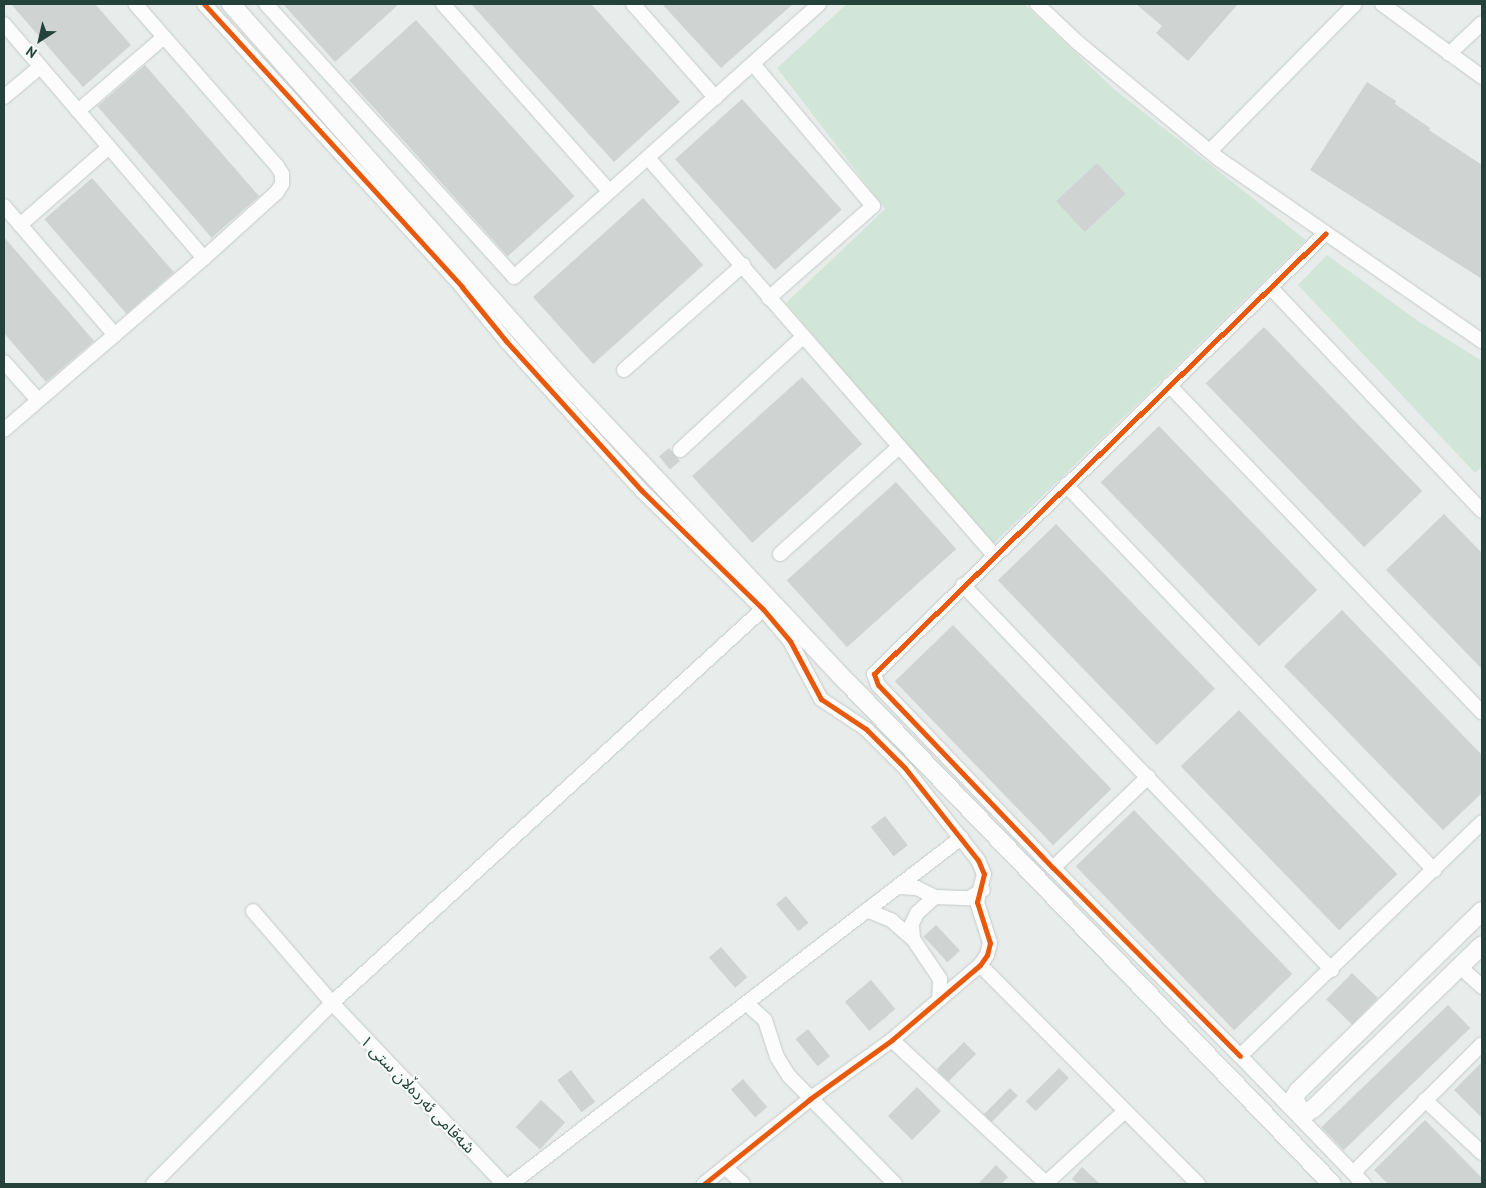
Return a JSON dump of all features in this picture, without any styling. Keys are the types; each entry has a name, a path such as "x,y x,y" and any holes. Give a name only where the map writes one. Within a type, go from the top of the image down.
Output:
{"street":[{"path":"4,430 204,258 277,192 282,184 282,174 135,4"},
{"path":"204,4 462,287 506,341 641,490 764,609 790,641 809,682 821,699 866,729 905,768 978,860 984,874 982,891 977,902 990,943 987,955 980,965 892,1040 810,1099 704,1184"},
{"path":"232,4 564,381 847,682 1332,1184"},
{"path":"266,4 514,276 609,191 649,159 819,4"},
{"path":"443,4 609,191"},
{"path":"634,4 716,98"},
{"path":"1038,4 1077,42 1210,151 1482,341"},
{"path":"1210,151 1355,4"},
{"path":"1382,4 1482,77"},
{"path":"1449,54 1482,23"},
{"path":"4,24 204,258"},
{"path":"78,111 164,37"},
{"path":"753,64 873,206 769,298"},
{"path":"4,97 40,66"},
{"path":"20,225 109,147"},
{"path":"649,159 994,555"},
{"path":"4,206 115,335"},
{"path":"1326,233 876,670 875,679 1053,868 1361,1181"},
{"path":"624,370 743,265"},
{"path":"1271,288 1482,511"},
{"path":"680,450 803,337"},
{"path":"4,362 38,400"},
{"path":"1169,384 1482,712"},
{"path":"780,554 899,447"},
{"path":"1066,485 1434,870"},
{"path":"963,585 1332,970"},
{"path":"153,1184 332,1003 764,609"},
{"path":"1053,868 1148,777"},
{"path":"1240,1056 1332,970 1482,822"},
{"path":"511,1184 961,838"},
{"path":"898,886 917,888 935,897 969,898 982,891"},
{"path":"913,939 912,924 916,913 935,897"},
{"path":"867,910 891,920 913,939 940,979 938,1000"},
{"name":"شەقامی ئەردەڵان ستی ١","path":"252,911 332,1003 504,1184"},
{"path":"1482,911 1298,1091 1294,1098 1299,1108 1306,1113 1314,1108 1482,945"},
{"path":"980,965 1198,1184"},
{"path":"1460,967 1482,987"},
{"path":"747,1004 765,1020 777,1057 788,1076 895,1184"},
{"path":"892,1040 1046,1184 1124,1111"},
{"path":"1361,1181 1356,1170 1482,1044"},
{"path":"1425,1100 1482,1153"},
{"path":"726,1168 743,1184"}],"green space":[{"path":"847,4 1024,4 1114,89 1306,240 992,545 786,303 885,209 777,68"},
{"path":"1327,255 1418,321 1482,361 1482,466 1475,473 1298,285"}],"building":[{"path":"11,4 95,4 131,45 83,87"},
{"path":"283,4 399,4 335,62"},
{"path":"471,4 591,4 680,102 614,162"},
{"path":"662,4 793,4 721,68"},
{"path":"1136,4 1238,4 1188,61 1156,33 1162,26"},
{"path":"416,20 575,196 508,256 349,80"},
{"path":"145,65 259,196 212,238 97,106"},
{"path":"1367,82 1396,101 1395,104 1430,128 1429,130 1482,165 1482,279 1310,170"},
{"path":"742,99 842,210 775,270 675,159"},
{"path":"1097,163 1126,194 1085,232 1056,201"},
{"path":"92,178 174,272 126,314 44,219"},
{"path":"643,198 703,265 593,364 533,297"},
{"path":"4,237 94,341 46,382 4,333"},
{"path":"1264,327 1422,491 1364,547 1206,383"},
{"path":"802,377 862,444 752,543 692,476"},
{"path":"1159,426 1317,590 1259,646 1101,482"},
{"path":"669,448 680,461 670,469 659,456"},
{"path":"896,482 956,549 847,647 787,580"},
{"path":"1444,514 1482,553 1482,669 1386,570"},
{"path":"1056,524 1215,689 1157,745 998,580"},
{"path":"1342,610 1482,755 1482,793 1443,830 1284,666"},
{"path":"953,625 1111,789 1053,845 895,681"},
{"path":"1239,710 1397,874 1339,930 1181,766"},
{"path":"1134,810 1292,974 1234,1030 1076,866"},
{"path":"885,816 908,845 894,856 871,827"},
{"path":"786,896 808,923 799,931 776,904"},
{"path":"936,925 960,951 947,962 924,937"},
{"path":"721,947 747,977 735,988 709,957"},
{"path":"1352,973 1378,998 1352,1025 1326,1000"},
{"path":"871,980 895,1009 869,1031 845,1002"},
{"path":"1448,1005 1470,1028 1344,1150 1321,1127"},
{"path":"808,1029 830,1056 818,1066 796,1039"},
{"path":"964,1042 976,1054 948,1082 936,1070"},
{"path":"1482,1062 1482,1118 1454,1090"},
{"path":"1059,1068 1069,1078 1036,1111 1026,1101"},
{"path":"571,1070 595,1102 581,1112 557,1080"},
{"path":"743,1079 767,1107 755,1117 731,1089"},
{"path":"917,1087 941,1111 912,1140 888,1116"},
{"path":"1010,1088 1018,1096 992,1122 984,1114"},
{"path":"541,1100 565,1123 540,1150 516,1127"},
{"path":"1425,1120 1482,1178 1482,1184 1388,1184 1374,1170"},
{"path":"996,1165 1008,1177 1001,1184 978,1184"},
{"path":"1082,1167 1100,1184 1078,1184 1072,1179"}],"cycle path":[{"path":"204,4 462,287 506,341 641,490 763,609 790,641 821,699 866,729 905,768 978,860 984,874 977,902 990,943 987,955 980,965 892,1040 810,1099 704,1184"},
{"path":"1240,1056 1053,868 878,685 874,674 1326,233"}]}
